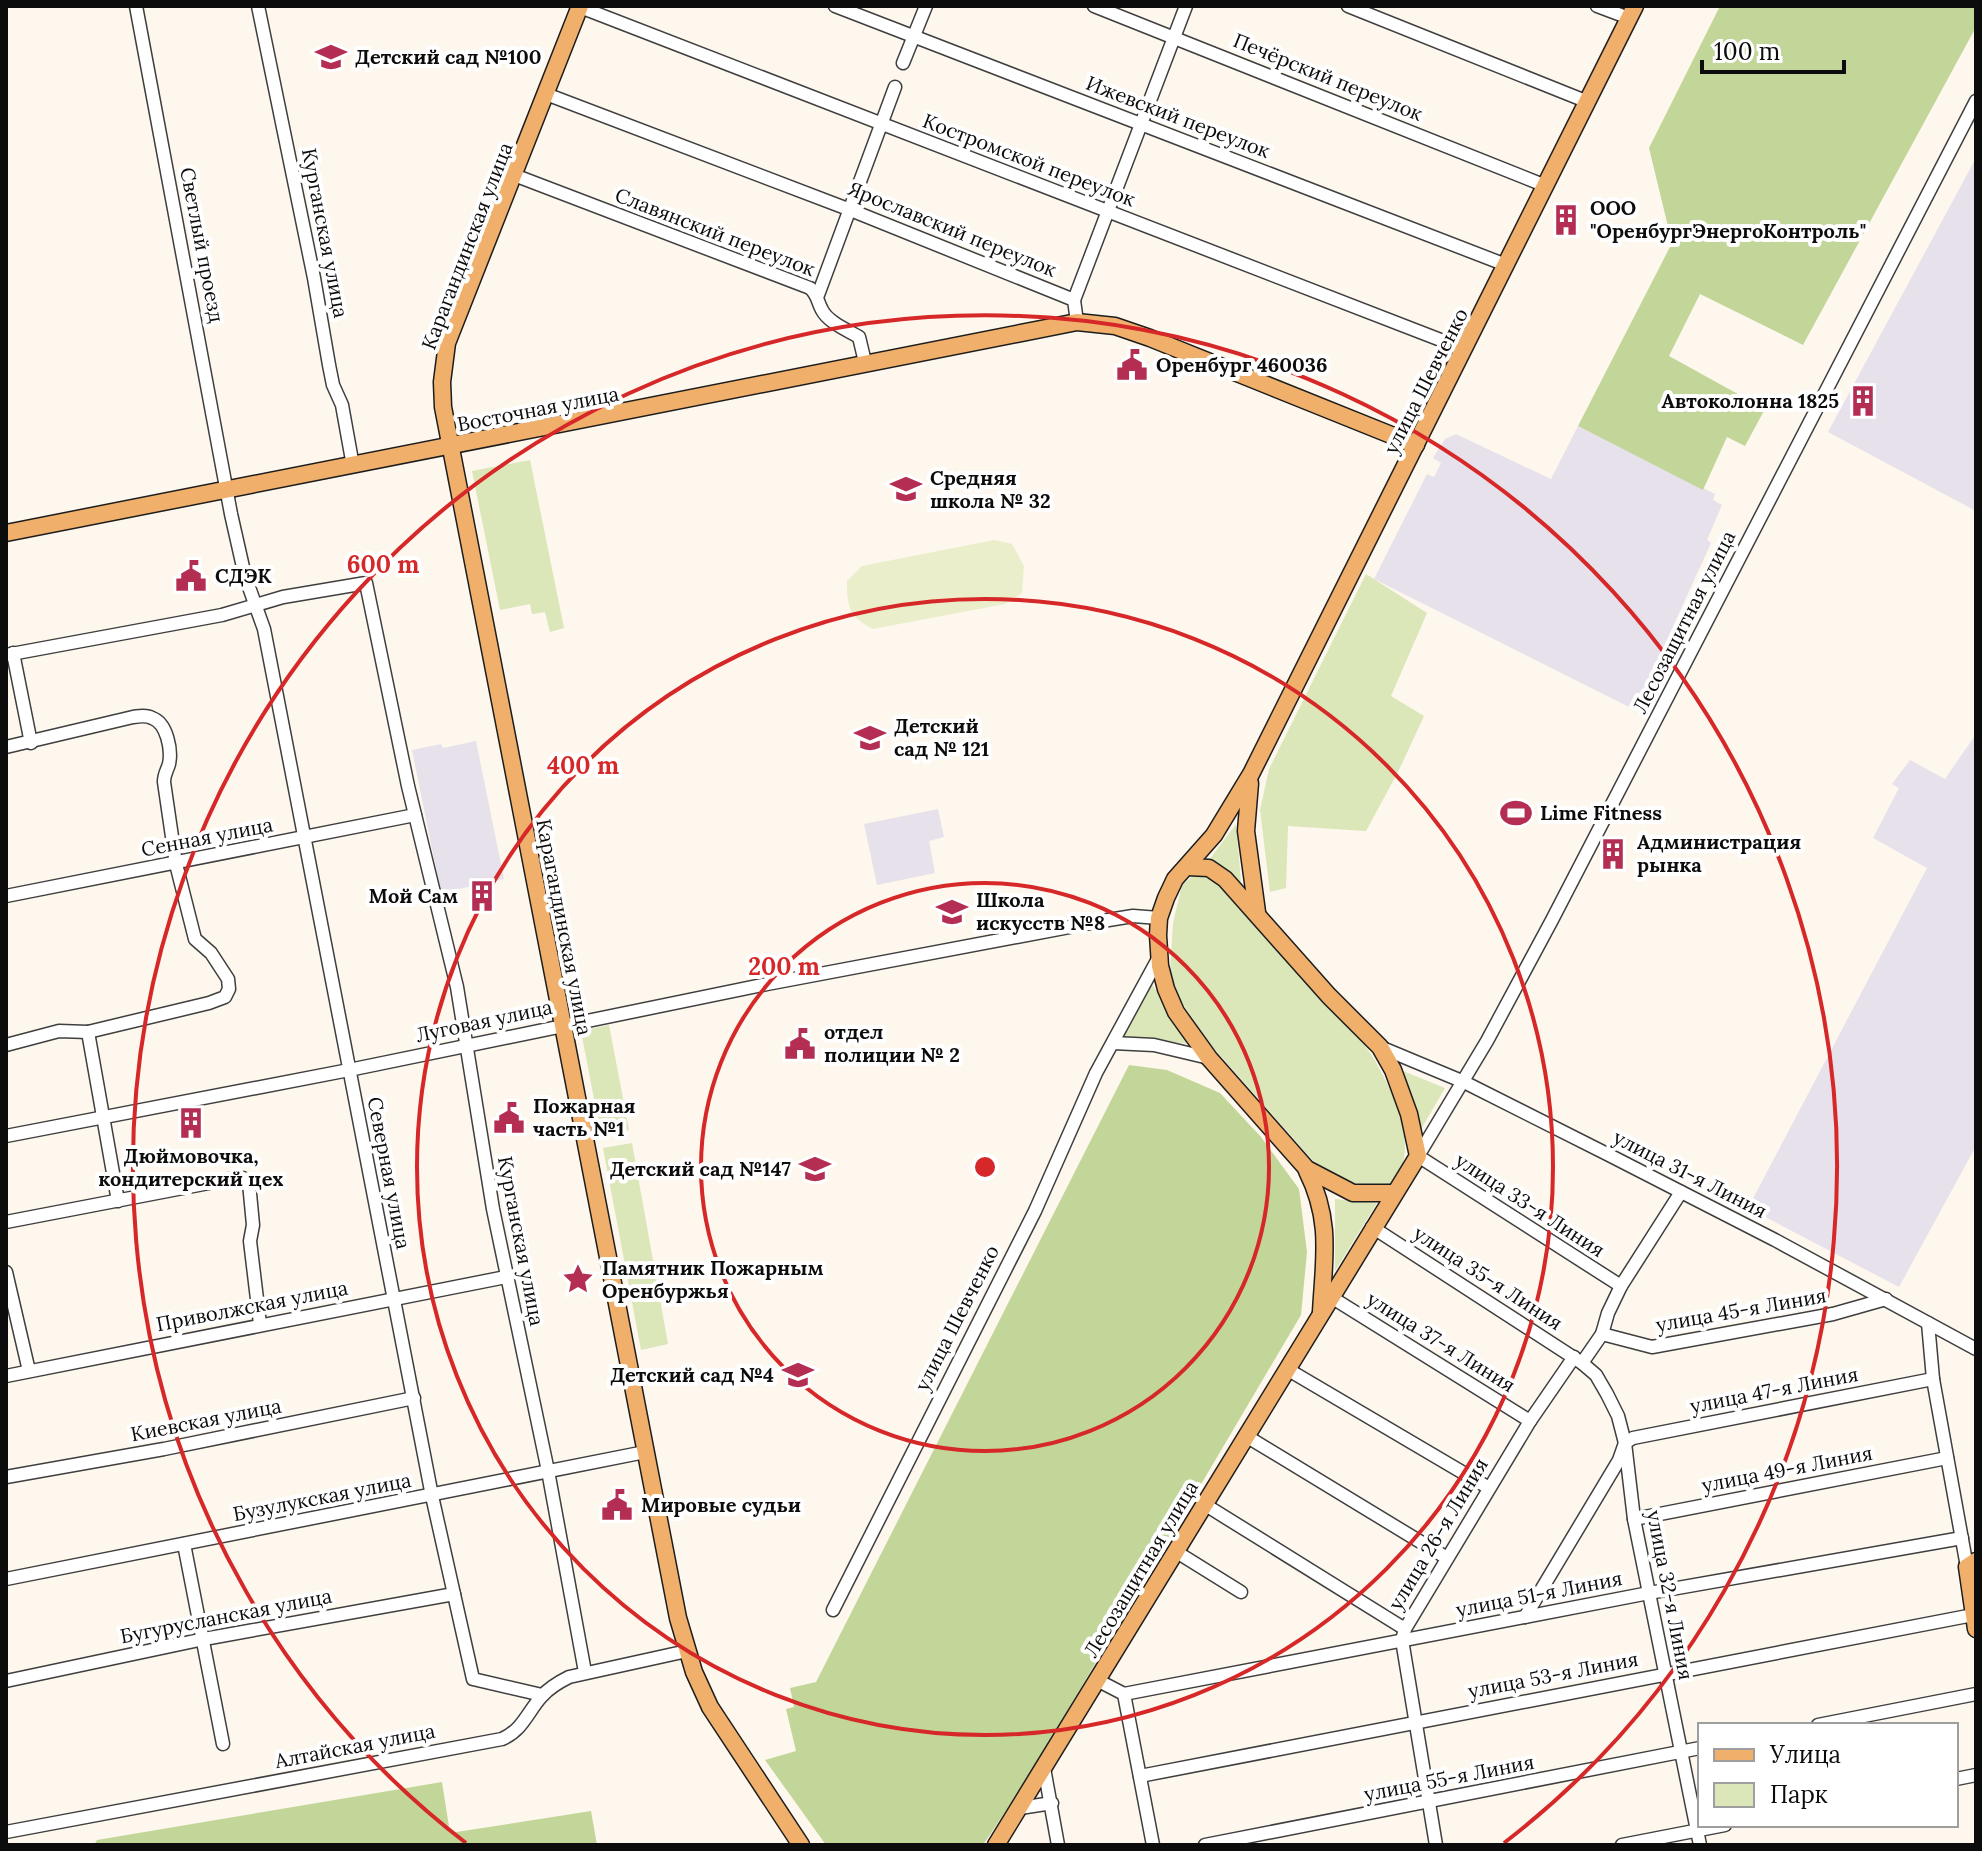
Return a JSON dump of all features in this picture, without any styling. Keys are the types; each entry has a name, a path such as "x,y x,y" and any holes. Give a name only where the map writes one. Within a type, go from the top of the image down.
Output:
{"main road":[{"name":"Карагандинская улица","path":"580,7 447,343 442,382 450,447 645,1452 687,1651 710,1707 801,1845"},
{"name":"улица Шевченко","path":"1159,918 1171,887 1219,827 1251,774 1632,12"},
{"name":"Восточная улица","path":"6,533 1077,322"},
{"path":"1077,322 1115,326 1150,338 1416,445"},
{"name":"улица Шевченко","path":"1251,774 1246,831 1257,912"},
{"path":"1187,867 1215,871 1257,912 1329,996 1380,1047 1393,1070 1409,1114 1418,1156"},
{"path":"1159,918 1159,957 1169,999 1209,1058 1307,1169 1353,1193 1394,1193"},
{"name":"Лесозащитная улица","path":"996,1845 1418,1156"},
{"name":"Лесозащитная улица","path":"1307,1169 1319,1196 1325,1226 1321,1314"},
{"path":"1972,1564 1975,1622"}],"street":[{"name":"Светлый проезд","path":"136,6 227,491 245,576 255,604"},
{"name":"Курганская улица","path":"258,6 333,385 342,405 353,466"},
{"name":"Ижевский переулок","path":"835,6 1506,265"},
{"path":"903,63 926,6"},
{"name":"Печёрский переулок","path":"1094,6 1546,186"},
{"path":"1074,300 1186,6"},
{"path":"1348,6 1588,102"},
{"path":"1597,6 1632,12"},
{"name":"Костромской переулок","path":"580,7 1464,349"},
{"path":"818,295 895,87"},
{"name":"Ярославский переулок","path":"546,94 848,209 1074,300 1077,322"},
{"name":"Лесозащитная улица","path":"1418,1156 1464,1082 1631,769 1976,101"},
{"name":"Славянский переулок","path":"514,175 810,288 818,295 820,308 827,317 859,337 865,362"},
{"name":"Курганская улица","path":"255,604 366,583 415,815 457,987 506,1277 548,1471 585,1672"},
{"path":"31,743 9,654 222,615 255,604"},
{"name":"Северная улица","path":"255,604 264,629 432,1496 473,1679 542,1695"},
{"path":"6,747 133,717 149,716 158,720 165,730 169,747 169,765 164,782 176,864 195,939 211,953 228,979 229,989 225,997 88,1032 59,1031 6,1045"},
{"name":"Сенная улица","path":"6,896 415,815"},
{"name":"Луговая улица","path":"6,1136 349,1070 563,1024 1096,922 1133,916 1159,918"},
{"name":"улица Шевченко","path":"833,1610 1035,1211 1096,1073 1159,957"},
{"path":"88,1032 118,1201"},
{"path":"1113,1043 1154,1045 1209,1058"},
{"name":"улица 31-я Линия","path":"1380,1047 1464,1082 1681,1192 1976,1349"},
{"name":"улица 33-я Линия","path":"1418,1156 1621,1286"},
{"path":"6,1222 243,1178 249,1183 253,1225 250,1241 260,1324"},
{"name":"улица 26-я Линия","path":"1436,1845 1414,1723 1403,1634 1530,1421 1602,1334 1621,1286 1681,1192"},
{"name":"улица 35-я Линия","path":"1372,1227 1578,1360"},
{"path":"6,1272 29,1371"},
{"name":"Приволжская улица","path":"6,1376 506,1277"},
{"name":"улица 37-я Линия","path":"1331,1297 1530,1421"},
{"name":"улица 45-я Линия","path":"1602,1334 1652,1347 1833,1314 1886,1299"},
{"path":"1928,1323 1933,1379 1947,1458 1962,1538 1972,1564"},
{"name":"улица 32-я Линия","path":"1578,1360 1596,1375 1607,1394 1618,1416 1625,1443 1634,1519 1700,1845"},
{"path":"1287,1369 1489,1488"},
{"name":"улица 47-я Линия","path":"1625,1443 1633,1438 1933,1379"},
{"name":"Киевская улица","path":"6,1477 164,1449 414,1398"},
{"path":"1246,1436 1447,1558"},
{"path":"1525,1617 1619,1460 1625,1443"},
{"name":"Бузулукская улица","path":"6,1579 645,1452"},
{"name":"улица 49-я Линия","path":"1634,1519 1947,1458"},
{"path":"1204,1504 1403,1634"},
{"name":"улица 51-я Линия","path":"1124,1694 1403,1634 1525,1617 1962,1538"},
{"path":"184,1544 223,1744"},
{"path":"1175,1551 1241,1592"},
{"name":"Бугурусланская улица","path":"6,1681 204,1639 454,1594"},
{"name":"улица 53-я Линия","path":"1140,1776 1665,1674 1975,1622"},
{"name":"Алтайская улица","path":"6,1832 502,1739 514,1733 542,1695 554,1685 585,1672 687,1651"},
{"path":"1097,1680 1124,1694 1153,1845"},
{"path":"1828,1723 1976,1694"},
{"name":"улица 55-я Линия","path":"1205,1845 1698,1748"},
{"path":"1044,1768 1058,1845"},
{"path":"1020,1808 1052,1803"},
{"path":"1622,1845 1715,1827"}],"shaded area":[{"path":"1976,158 1976,511 1828,432"},
{"path":"1578,426 1715,494 1713,500 1722,505 1707,540 1711,543 1635,710 1374,579 1427,474 1434,477 1441,463 1433,458 1445,439 1456,434 1551,479"},
{"path":"1976,734 1976,1146 1899,1287 1748,1208 1927,868 1873,838 1899,788 1892,784 1910,760 1945,779"},
{"path":"476,741 504,879 441,893 412,750"},
{"path":"938,809 944,837 929,841 935,873 877,885 864,824"}],"green space":[{"path":"1720,6 1976,6 1976,27 1803,345 1700,294 1669,356 1765,409 1745,446 1727,437 1703,490 1578,426 1672,243 1649,148"},
{"path":"530,460 564,628 550,632 545,612 532,614 530,604 500,610 472,471"},
{"path":"994,540 1012,544 1024,566 1022,593 1005,604 873,629 851,610 847,581 862,566"},
{"path":"1366,574 1427,613 1391,696 1424,716 1366,831 1288,826 1286,888 1270,892 1260,810 1269,769"},
{"path":"1236,824 1241,882 1209,860"},
{"path":"1193,876 1207,877 1216,883 1344,1020 1372,1056 1388,1085 1405,1140 1399,1172 1388,1185 1369,1186 1350,1182 1316,1164 1210,1044 1177,995 1170,973 1173,923 1182,885"},
{"path":"1151,983 1192,1044 1122,1038"},
{"path":"609,1025 629,1130 601,1135 581,1031"},
{"path":"1129,1065 1167,1070 1220,1093 1261,1137 1299,1189 1307,1252 1301,1315 1027,1779 983,1845 826,1845 765,1760 796,1751 786,1709 794,1707 790,1688 816,1682"},
{"path":"1403,1071 1445,1088 1420,1131"},
{"path":"632,1143 668,1344 641,1350 603,1148"},
{"path":"1335,1199 1377,1203 1335,1271"},
{"path":"442,1782 450,1833 591,1811 597,1845 94,1845 97,1840"}],"place":[{"name":"Детский сад №100","path":"331,57"},
{"name":"ООО \"ОренбургЭнергоКонтроль\"","path":"1566,220"},
{"name":"Оренбург 460036","path":"1132,365"},
{"name":"Автоколонна 1825","path":"1863,401"},
{"name":"Средняя школа № 32","path":"906,489"},
{"name":"СДЭК","path":"191,576"},
{"name":"Детский сад № 121","path":"870,738"},
{"name":"Lime Fitness","path":"1516,813"},
{"name":"Администрация рынка","path":"1613,854"},
{"name":"Мой Cам","path":"482,896"},
{"name":"Школа искусств №8","path":"952,912"},
{"name":"отдел полиции № 2","path":"800,1044"},
{"name":"Пожарная часть №1","path":"509,1118"},
{"name":"Дюймовочка, кондитерский цех","path":"191,1123"},
{"name":"Детский сад №147","path":"815,1169"},
{"name":"Памятник Пожарным Оренбуржья","path":"578,1279"},
{"name":"Детский сад №4","path":"798,1375"},
{"name":"Мировые судьи","path":"617,1505"}]}
